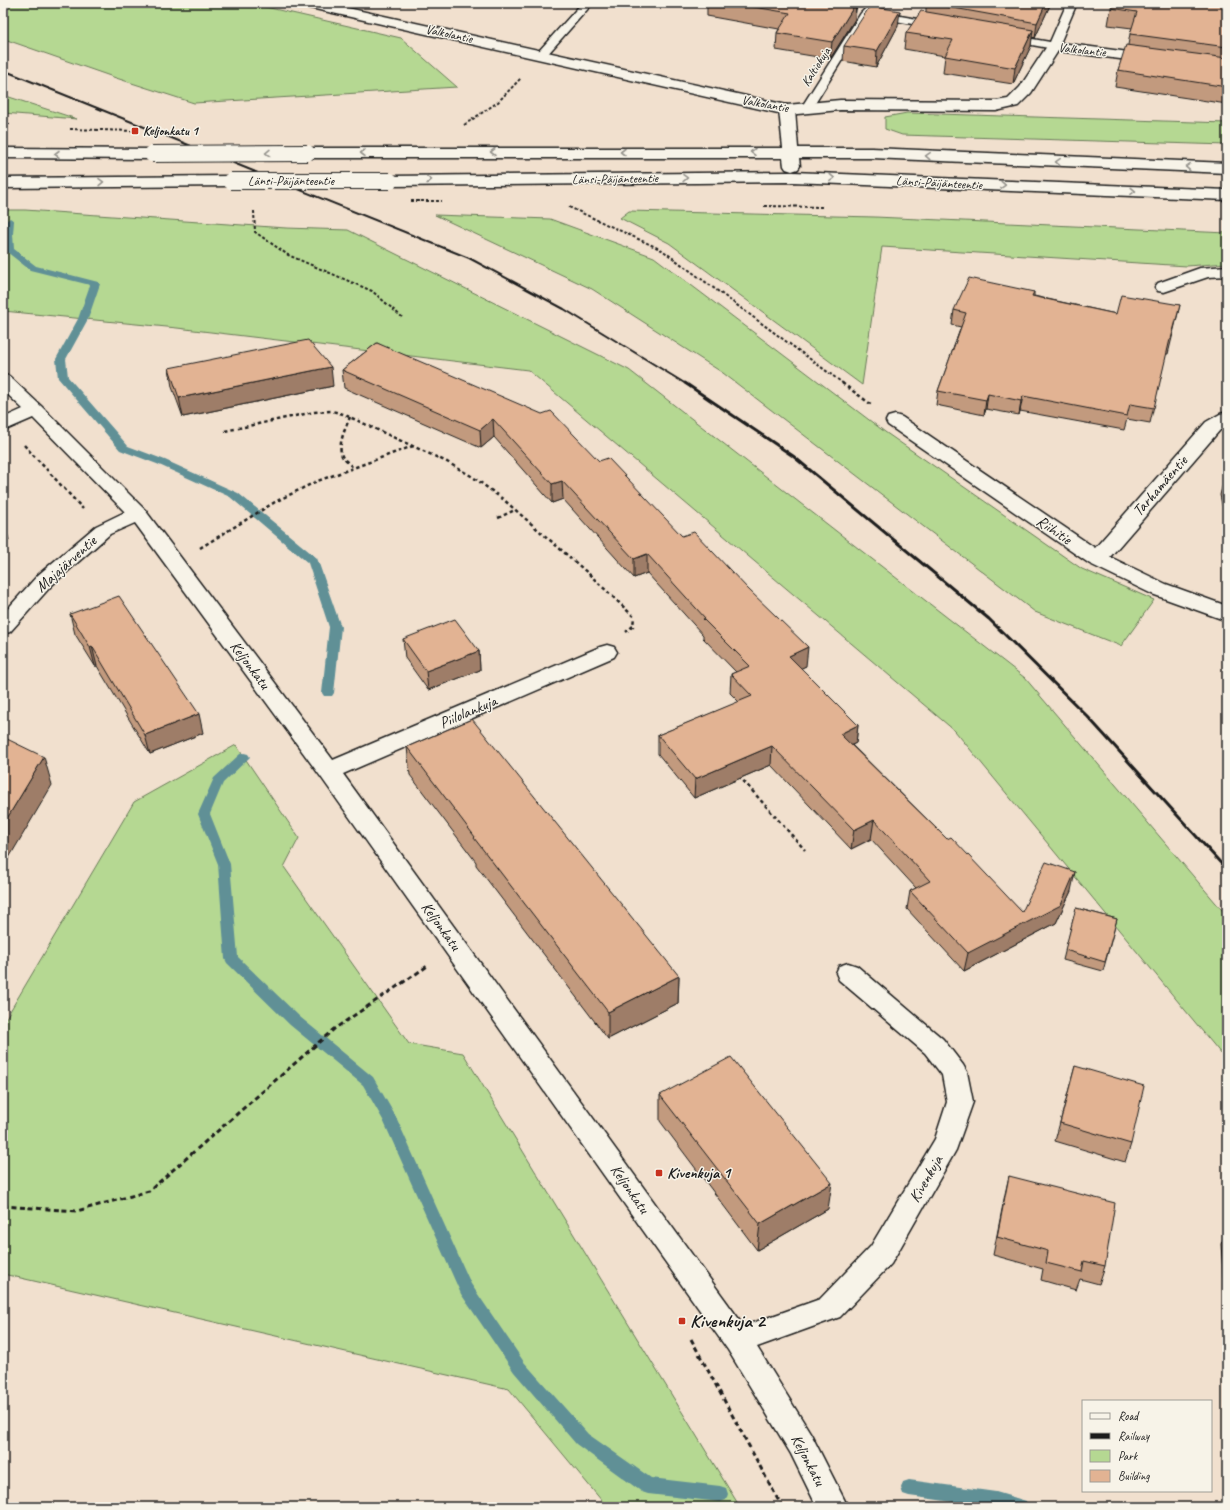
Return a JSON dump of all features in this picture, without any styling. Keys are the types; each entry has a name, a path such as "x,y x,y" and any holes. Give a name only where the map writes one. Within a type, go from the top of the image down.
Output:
{"street":[{"name":"Valkolantie","path":"306,3 542,54 787,110 840,104 996,106 1014,102 1026,90 1054,46 1164,61"},
{"path":"787,110 792,152 793,177"},
{"name":"Länsi-Päijänteentie","path":"3,153 792,152 872,153 1227,168"},
{"name":"Länsi-Päijänteentie","path":"3,183 793,177 1227,195"},
{"path":"1164,287 1206,272 1227,271"},
{"name":"Keljonkatu","path":"3,380 35,410 138,514 329,771 738,1341 801,1444 833,1507"},
{"path":"4,424 35,410"},
{"name":"Tarhamäentie","path":"1097,559 1213,426 1227,418"},
{"name":"Riihitie","path":"895,421 1097,559 1159,589 1227,614"},
{"name":"Majajärventie","path":"3,627 45,580 103,530 138,514"},
{"name":"Piilolankuja","path":"329,771 607,652"},
{"name":"Kivenkuja","path":"738,1341 830,1308 881,1255 947,1142 960,1102 954,1072 934,1046 848,973"}],"lane":[{"path":"542,54 588,3"},
{"name":"Kaltiokuja","path":"807,108 866,14 877,3"},
{"path":"999,36 1054,46 1072,3"},
{"path":"866,14 944,27"}],"path":[{"path":"462,126 498,102 542,54"},
{"path":"568,206 662,250 754,320 895,421"},
{"path":"254,210 256,232 288,255 372,291 402,317"},
{"path":"225,431 322,411 332,411 350,417 447,462 473,476 515,510 590,575 634,617 635,624 632,629 625,632"},
{"path":"350,417 342,441 341,451 342,456 353,468"},
{"path":"4,424 103,530"},
{"path":"199,549 275,502 315,482 413,446"},
{"path":"498,518 515,510"},
{"path":"736,772 805,850"},
{"path":"425,958 434,972"},
{"path":"3,1206 77,1211 149,1191 334,1029 429,965"},
{"path":"689,1335 782,1507"}],"green space":[{"path":"3,3 248,3 401,38 457,87 194,103 116,78 4,39"},
{"path":"3,95 77,119 3,113"},
{"path":"907,113 1227,123 1227,145 902,135 885,129 885,117"},
{"path":"3,210 25,210 286,228 348,230 629,370 1025,678 1227,916 1227,1061 955,731 528,370 177,328 3,311"},
{"path":"629,211 875,217 1227,233 1227,263 1187,266 882,247 862,385 669,243 620,218"},
{"path":"435,215 550,219 654,257 885,432 1082,569 1154,600 1121,646 1035,612 723,373 592,289"},
{"path":"236,745 299,838 284,867 409,1044 463,1053 740,1507 607,1507 509,1389 3,1274 3,1023 134,802"}],"building":[{"path":"730,3 856,3 832,42 777,33 790,13"},
{"path":"926,3 1046,3 1037,23"},
{"path":"1112,3 1227,3 1227,47 1130,34 1137,12 1111,8"},
{"path":"870,6 900,11 877,51 844,46"},
{"path":"921,11 1033,30 1015,68 945,56 953,40 906,33"},
{"path":"1126,45 1227,58 1227,87 1118,70"},
{"path":"969,278 1034,292 1032,296 1116,314 1121,295 1180,305 1170,339 1154,408 1130,404 1127,416 1023,396 1021,401 988,394 986,400 938,391 966,313 954,310"},
{"path":"308,340 331,367 179,398 169,368"},
{"path":"377,343 542,414 551,411 599,461 608,458 682,536 694,532 748,589 808,647 789,656 858,725 840,734 947,839 951,837 1022,912 1046,862 1075,872 1061,905 968,953 910,891 930,881 874,820 854,830 772,746 695,779 658,735 752,696 731,674 750,666 703,619 705,618 647,554 634,559 562,481 552,484 493,419 480,430 342,370"},
{"path":"119,596 199,714 145,735 92,646 90,647 70,614"},
{"path":"455,619 479,651 426,671 403,639"},
{"path":"472,719 679,976 608,1012 474,838 475,837 407,747"},
{"path":"3,737 44,757 3,825"},
{"path":"1076,908 1117,919 1105,962 1065,950"},
{"path":"731,1057 832,1183 760,1224 660,1095"},
{"path":"1075,1066 1144,1086 1131,1144 1060,1123"},
{"path":"1009,1176 1115,1203 1105,1266 1084,1261 1082,1272 1046,1263 1048,1251 997,1237"}],"waterway":[{"path":"10,221 8,234 10,250 33,268 95,284 83,319 61,359 63,378 124,448 161,462 234,495 313,561 335,627 328,693"},
{"path":"244,757 218,781 204,814 224,864 232,959 295,1021 368,1081 389,1117 466,1289 519,1367 582,1439 648,1486 720,1494"},
{"path":"909,1488 996,1500 1020,1507"}],"railway":[{"path":"3,70 469,258 564,309 686,384"},
{"path":"685,383 793,456 989,619 1088,717 1227,870"}],"place":[{"name":"Keljonkatu 1","path":"135,131"},
{"name":"Kivenkuja 1","path":"659,1173"},
{"name":"Kivenkuja 2","path":"682,1321"}]}
